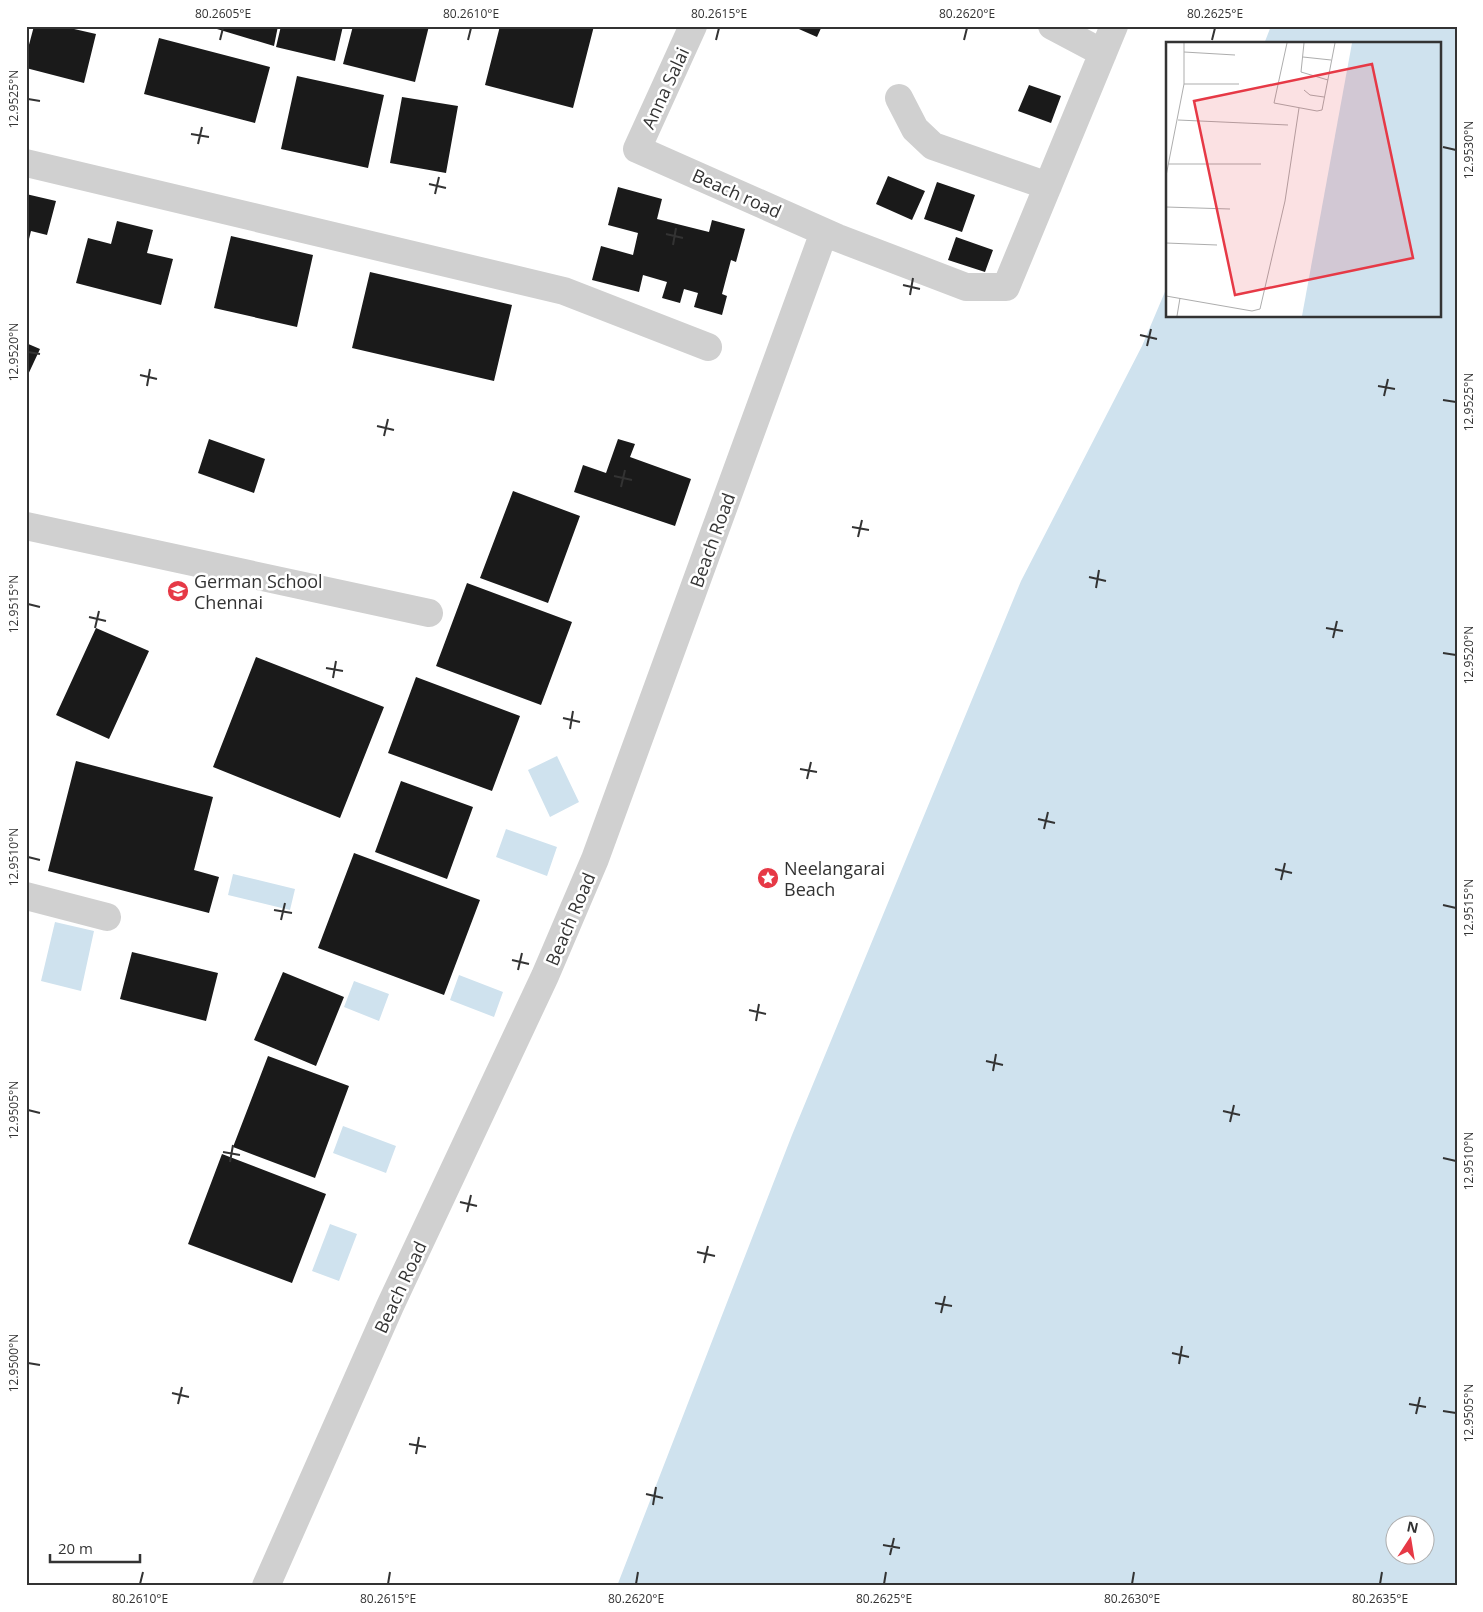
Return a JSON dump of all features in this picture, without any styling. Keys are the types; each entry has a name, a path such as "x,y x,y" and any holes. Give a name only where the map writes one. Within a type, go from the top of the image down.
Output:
{"street":[{"name":"Anna Salai","path":"637,149 693,26"},
{"path":"1052,26 1103,53"},
{"path":"899,98 915,129 933,146 1048,186 1114,26"},
{"name":"Beach road","path":"637,149 831,235 966,287 1006,286 1048,186"},
{"path":"26,163 564,291 708,347"},
{"name":"Beach Road","path":"266,1586 390,1306 549,969 592,868 831,235"},
{"path":"26,526 429,613"},
{"path":"26,896 107,916"}],"water":[{"path":"1271,26 1457,26 1457,1586 617,1586 792,1135 1021,581 1142,346 1166,289 1166,318 1440,318 1440,42 1265,42"},
{"path":"557,756 579,802 550,817 528,770"},
{"path":"506,829 557,847 547,876 496,857"},
{"path":"233,874 295,889 290,910 228,895"},
{"path":"55,922 94,931 81,991 41,981"},
{"path":"459,975 503,992 494,1017 450,1000"},
{"path":"354,981 389,994 379,1021 344,1007"},
{"path":"343,1126 396,1146 386,1173 333,1153"},
{"path":"330,1224 357,1234 339,1281 312,1271"}],"building":[{"path":"34,26 61,26 96,34 84,83 26,68 26,56"},
{"path":"207,26 278,26 274,46"},
{"path":"281,26 343,26 335,61 276,47"},
{"path":"353,26 429,26 415,82 343,64"},
{"path":"500,26 594,26 573,108 485,85"},
{"path":"792,26 822,26 817,37"},
{"path":"159,38 270,67 255,123 144,94"},
{"path":"297,76 384,95 368,168 281,149"},
{"path":"1029,85 1061,96 1051,123 1018,111"},
{"path":"402,97 458,106 446,173 390,163"},
{"path":"888,176 925,191 912,220 876,204"},
{"path":"937,182 975,195 962,232 924,219"},
{"path":"618,187 662,199 657,219 709,232 712,220 745,229 736,262 731,260 722,294 727,296 722,315 694,307 698,293 684,289 680,303 662,298 667,282 643,275 639,292 592,280 601,246 633,255 638,233 608,225"},
{"path":"26,194 56,201 47,235 31,231 27,247"},
{"path":"117,221 153,230 147,253 173,259 161,305 76,283 88,238 111,244"},
{"path":"231,236 313,255 297,327 214,308"},
{"path":"956,237 993,250 985,272 948,260"},
{"path":"370,272 512,305 494,381 352,348"},
{"path":"26,343 40,349 26,379"},
{"path":"209,439 265,459 254,493 198,473"},
{"path":"618,439 635,444 630,457 691,479 675,526 574,492 583,465 606,473"},
{"path":"513,491 580,516 548,603 480,578"},
{"path":"467,583 572,622 541,705 436,666"},
{"path":"96,628 149,651 109,739 56,715"},
{"path":"256,657 384,707 340,818 213,767"},
{"path":"416,677 520,716 492,791 388,753"},
{"path":"76,761 213,797 194,870 219,877 209,913 48,871"},
{"path":"401,781 473,807 447,879 375,852"},
{"path":"354,853 480,900 444,995 318,948"},
{"path":"132,952 218,973 206,1021 120,999"},
{"path":"283,972 344,997 316,1066 254,1040"},
{"path":"268,1056 349,1086 315,1178 233,1147"},
{"path":"222,1154 326,1194 292,1283 188,1244"}],"place":[{"name":"German School Chennai","path":"178,591"},
{"name":"Neelangarai Beach","path":"768,878"}]}
